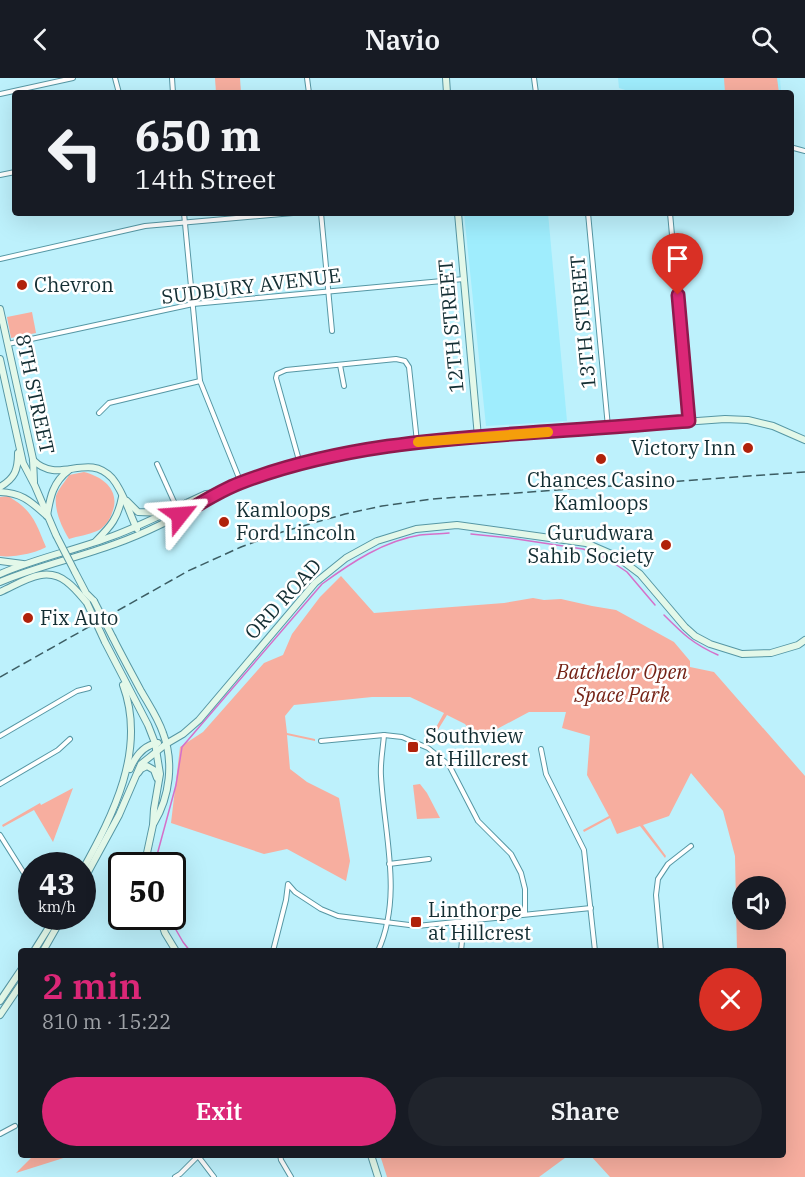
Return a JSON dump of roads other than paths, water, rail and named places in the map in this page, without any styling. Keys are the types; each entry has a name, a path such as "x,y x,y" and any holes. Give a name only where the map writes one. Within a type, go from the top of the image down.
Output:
{"main road":[{"name":"12TH STREET","path":"458,216 478,437"},
{"name":"8TH STREET","path":"0,309 33,459 34,486"},
{"name":"8TH STREET","path":"0,363 23,464 56,536 86,593 105,642 148,724 155,743 160,774 153,825"},
{"path":"0,582 139,535 241,483 300,464 350,452 417,442 725,419 748,420 773,426 805,440"},
{"path":"0,487 15,473 18,464 18,440"},
{"path":"33,459 46,470 59,471 80,467 102,470 117,484 139,535"},
{"path":"0,492 13,493 27,499 47,516 53,487 70,470"},
{"path":"0,574 23,564 136,527 206,494 218,493"},
{"path":"122,496 138,512 167,513"},
{"path":"94,542 116,519 122,496"},
{"name":"ORD ROAD","path":"135,775 141,764 183,734 198,720 315,583 346,558 377,541 416,529 457,525 586,543 616,556 639,574 685,627 695,636 710,644 742,654 771,653 798,645 805,640"},
{"path":"0,561 23,564"},
{"path":"0,592 39,574 51,574 69,583 90,602"},
{"name":"8TH STREET","path":"90,602 113,638 158,721 166,744 169,777 161,811 153,825"},
{"path":"115,662 125,690 131,721 130,754 123,786"},
{"path":"93,852 134,759 140,752 155,743 166,744"},
{"path":"96,857 119,815 135,775 147,766 151,767 157,774 158,785"},
{"path":"147,852 153,825"},
{"path":"36,948 47,930"},
{"path":"45,948 55,930"},
{"path":"164,930 174,948"},
{"path":"0,1001 18,974"},
{"path":"0,1015 18,988"},
{"path":"373,1158 378,1177"}],"street":[{"path":"18,90 73,78"},
{"path":"184,216 200,381 241,483"},
{"path":"0,259 145,226 257,216"},
{"path":"321,216 333,331"},
{"name":"13TH STREET","path":"588,216 608,428"},
{"path":"670,216 689,421"},
{"name":"SUDBURY AVENUE","path":"8,344 193,304 464,279"},
{"path":"300,464 277,383 277,374 286,370 396,359 405,361 409,367 417,442"},
{"path":"0,363 11,363"},
{"path":"340,365 344,386"},
{"path":"99,413 109,404 200,381"},
{"path":"157,465 180,515"},
{"path":"0,736 77,691 89,688"},
{"path":"379,948 387,922 391,894 381,774 384,735"},
{"path":"321,741 384,735 402,737 428,748 449,765 478,821 511,854 521,873 525,889 525,914"},
{"path":"0,784 58,750 70,739"},
{"path":"541,749 546,774 585,850 596,948"},
{"path":"0,835 18,864"},
{"path":"660,948 656,895 658,879 668,864 691,846"},
{"path":"389,864 429,859"},
{"path":"274,948 288,884 295,892 321,909 338,916 417,926 591,908"},
{"path":"461,948 464,921"},
{"path":"0,1134 15,1126"},
{"path":"175,1177 197,1158"},
{"path":"200,1158 214,1177"},
{"path":"281,1158 291,1177"}],"waterway":[{"path":"158,852 176,785 182,747 322,584 381,547 420,535 449,533"},
{"path":"471,534 583,549 606,558 627,572 655,605"},
{"path":"664,615 689,638 718,655"},
{"path":"176,930 188,948"}],"railway":[{"path":"0,677 188,571 241,547 282,532 345,514 433,499 805,472"}],"place":[{"name":"Chevron","path":"22,285"},
{"name":"Victory Inn","path":"748,448"},
{"name":"Chances Casino Kamloops","path":"601,459"},
{"name":"Kamloops Ford Lincoln","path":"224,522"},
{"name":"Gurudwara Sahib Society","path":"666,545"},
{"name":"Fix Auto","path":"28,618"},
{"name":"Southview at Hillcrest","path":"413,747"},
{"name":"Linthorpe at Hillcrest","path":"416,922"}],"park label":[{"name":"Batchelor Open Space Park","path":"622,684"}]}
